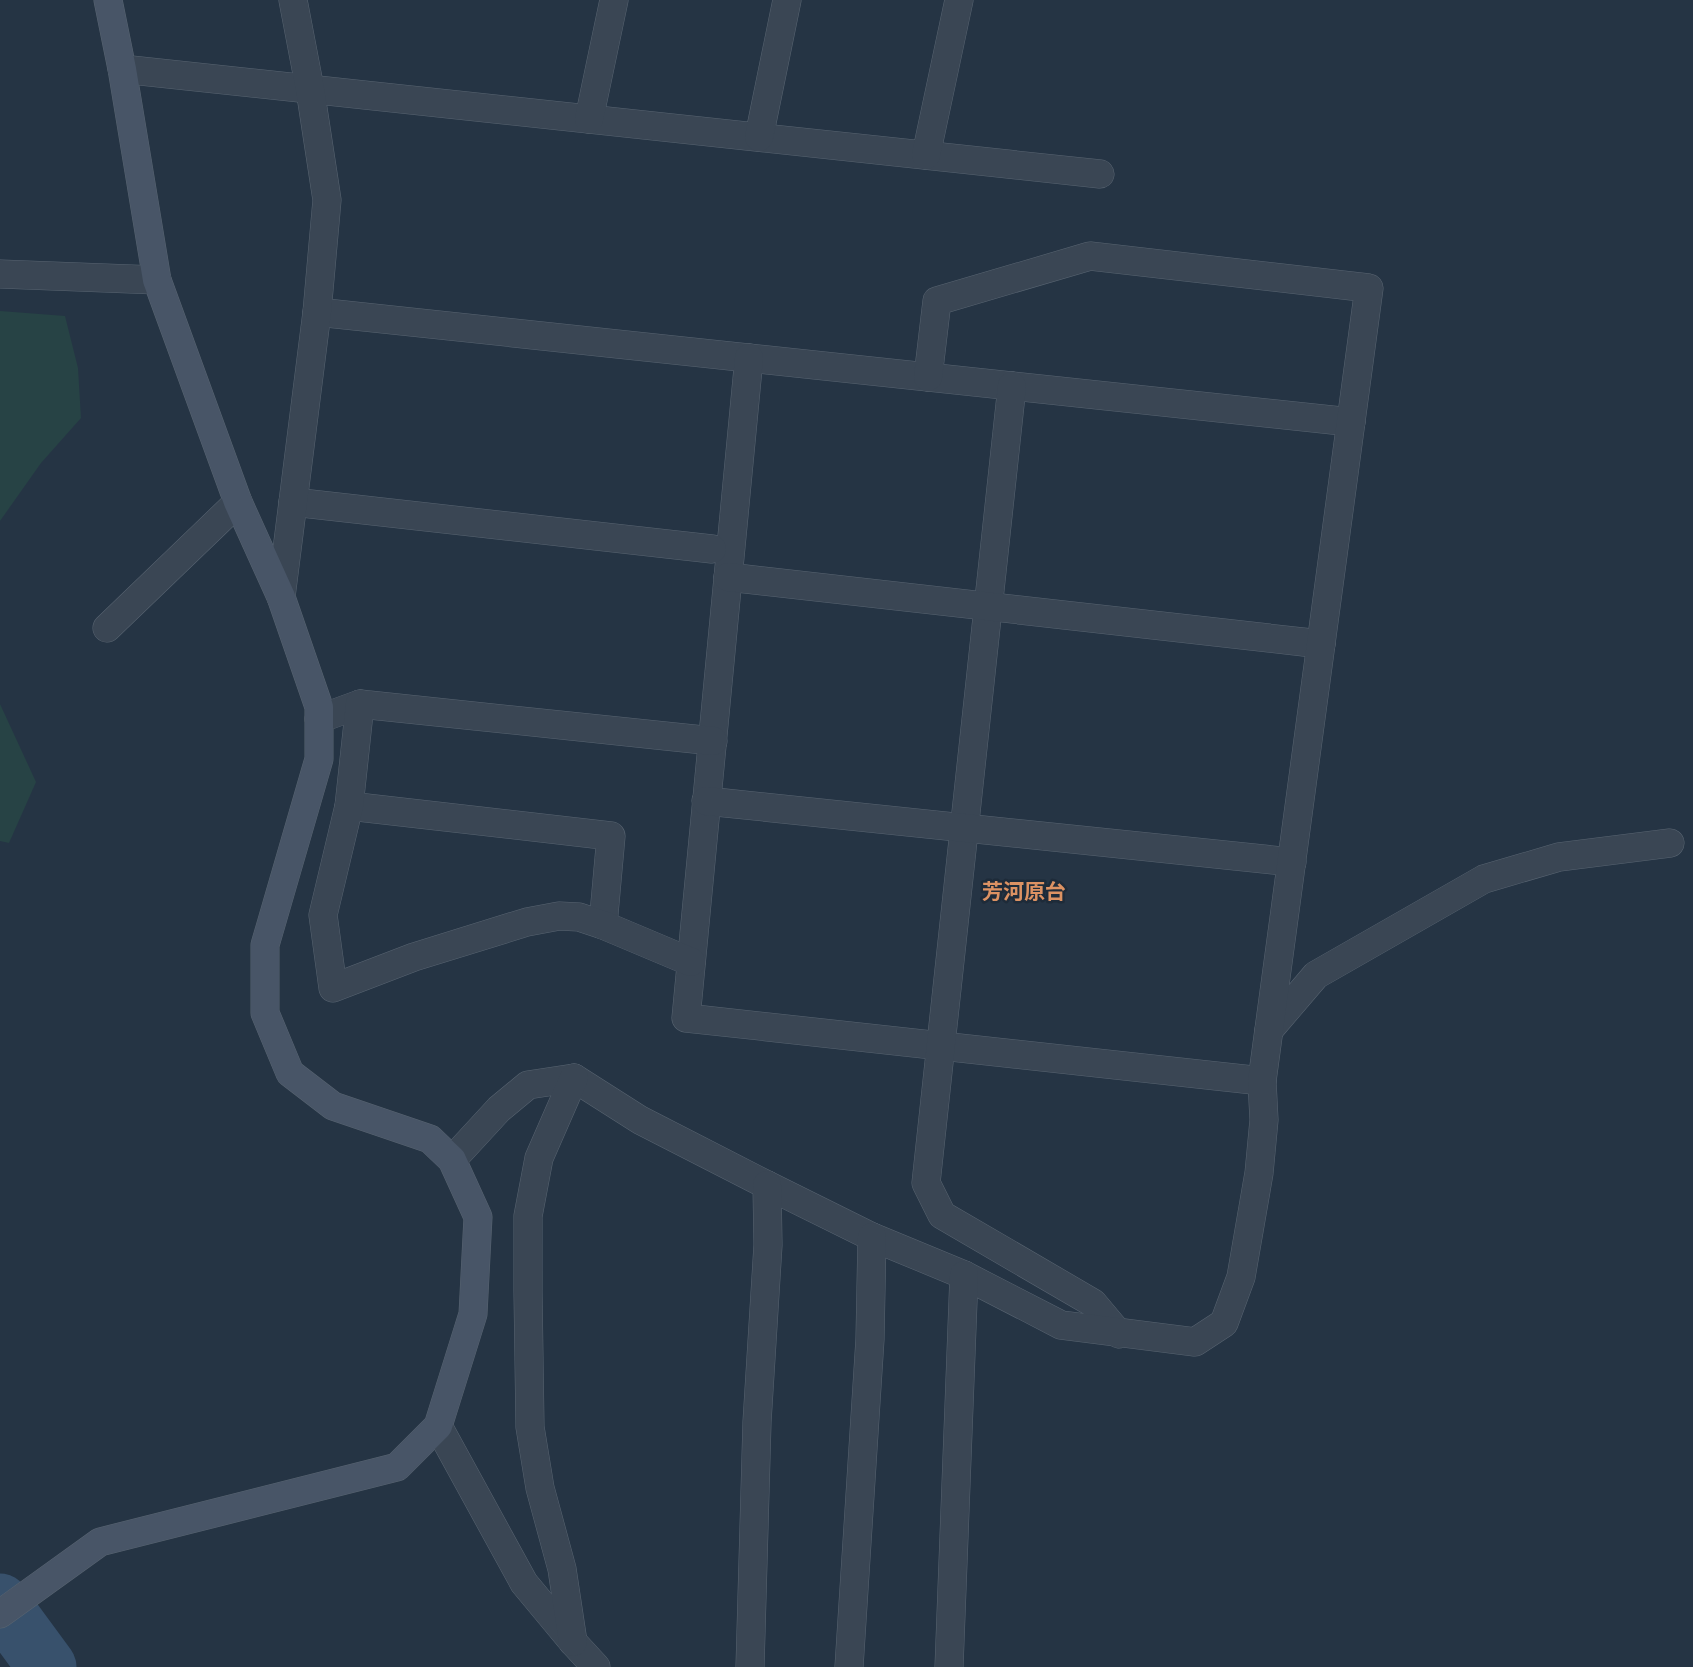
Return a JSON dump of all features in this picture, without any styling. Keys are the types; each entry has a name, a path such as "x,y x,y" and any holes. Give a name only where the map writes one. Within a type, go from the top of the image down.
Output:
{"street":[{"path":"0,1614 100,1542 398,1467 438,1426 473,1314 475,1285 478,1217 452,1160 430,1139 333,1106 290,1073 265,1013 265,945 319,759 319,706 281,597 238,502 157,280 122,68 108,0"},
{"path":"281,597 317,312 327,200 310,89 293,0"},
{"path":"589,119 614,0"},
{"path":"759,137 787,0"},
{"path":"926,155 959,0"},
{"path":"122,68 1100,174"},
{"path":"452,1160 499,1109 528,1085 574,1078 640,1120 767,1185 872,1237 964,1274 1061,1326 1195,1342 1224,1323 1241,1276 1258,1173 1264,1120 1262,1081 1369,288 1090,256 937,301 928,377"},
{"path":"0,274 157,280"},
{"path":"317,312 1351,422"},
{"path":"749,358 686,1018 1262,1081"},
{"path":"1012,386 926,1183 942,1215 1093,1303 1119,1334"},
{"path":"107,628 238,502"},
{"path":"293,502 712,550"},
{"path":"728,578 1321,644"},
{"path":"319,719 360,704 712,741"},
{"path":"360,704 349,806 323,915 333,988 414,957 527,922 559,916 579,917 603,925 691,962"},
{"path":"706,801 1292,862"},
{"path":"349,806 611,836 603,925"},
{"path":"1269,1030 1316,975 1484,880 1559,857 1670,843"},
{"path":"573,1642 562,1569 540,1488 530,1426 528,1216 539,1158 574,1078"},
{"path":"750,1667 757,1422 768,1244 767,1185"},
{"path":"849,1667 870,1339 872,1237"},
{"path":"949,1667 964,1274"},
{"path":"438,1426 524,1583 596,1667"}],"green space":[{"path":"0,311 65,316 78,368 81,418 41,463 0,521"},
{"path":"0,704 36,782 9,843 0,841"}],"waterway":[{"path":"0,1603 47,1667"}],"district":[{"name":"芳河原台","path":"1024,892"}]}
